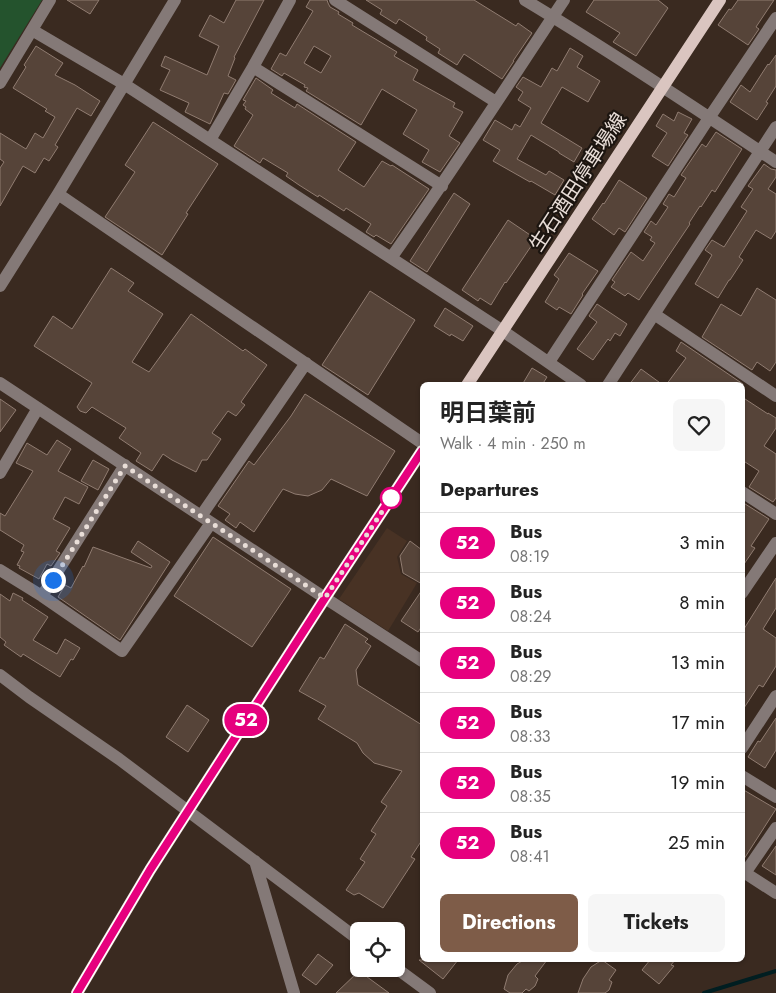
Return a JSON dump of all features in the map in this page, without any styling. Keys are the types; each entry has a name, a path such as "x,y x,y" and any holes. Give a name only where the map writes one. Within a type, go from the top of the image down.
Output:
{"main road":[{"name":"生石酒田停車場線","path":"469,382 720,0"},
{"path":"77,993 150,870 420,454"}],"street":[{"path":"0,82 50,0"},
{"path":"0,286 175,0"},
{"path":"210,140 254,68 290,0"},
{"path":"335,0 496,102"},
{"path":"525,0 663,87 776,162"},
{"path":"392,258 442,186 564,0"},
{"path":"549,362 776,18"},
{"path":"32,30 124,84 392,258 578,382"},
{"path":"254,68 442,186"},
{"path":"610,382 776,127"},
{"path":"58,194 420,442"},
{"path":"654,314 776,396"},
{"path":"0,570 42,596 122,651 306,364"},
{"path":"0,383 420,660"},
{"path":"0,473 38,408"},
{"path":"42,596 125,466"},
{"path":"745,494 776,514"},
{"path":"745,588 776,543"},
{"path":"0,675 118,759 350,933"},
{"path":"745,743 776,696"},
{"path":"745,778 776,797"},
{"path":"745,871 776,828"},
{"path":"255,861 294,993"},
{"path":"745,873 776,893"},
{"path":"405,975 424,991"}],"shaded area":[{"path":"387,528 407,541 397,557 401,574 417,583 388,631 339,599"}],"green space":[{"path":"0,0 42,0 0,68"}],"building":[{"path":"67,0 99,0 90,14"},
{"path":"236,0 264,0 234,57 228,76 236,80 228,94 224,93 210,124 185,112 189,103 160,90 170,70 161,66 165,56 207,75 219,46 199,36 210,15 224,23"},
{"path":"310,0 327,0 330,7 353,23 352,25 397,52 394,56 418,70 413,80 455,103 453,107 463,112 449,136 460,143 440,172 422,162 429,150 403,134 417,110 382,89 361,125 306,91 308,88 304,87 305,85 284,73 282,76 271,69 280,53 286,56 313,11 306,7","holes":["314,46 331,56 321,73 304,63"]},
{"path":"366,0 474,0 516,26 518,23 532,33 502,79 464,54 457,65 438,53 440,49 426,40 427,37 399,19 396,24 380,14 382,10"},
{"path":"594,0 658,0 668,8 636,56 613,42 620,33 586,12"},
{"path":"738,0 774,0 756,27 759,29 748,45 718,25"},
{"path":"36,46 63,63 55,75 100,101 91,116 77,108 55,145 58,147 49,161 44,158 35,173 23,166 0,206 0,168 4,162 0,159 0,133 26,149 35,133 43,138 55,117 45,111 47,109 13,88"},
{"path":"570,48 583,56 577,67 600,81 588,102 562,87 541,123 582,148 574,162 531,135 517,159 546,175 549,171 564,180 555,195 493,161 500,150 483,140 495,120 512,130 515,124 520,127 531,108 518,100 523,92 516,87 523,77 541,87 552,68 557,71"},
{"path":"776,55 776,86 757,120 730,102 741,85 750,92"},
{"path":"256,78 273,90 271,93 295,108 297,104 356,142 338,170 364,187 382,161 392,165 429,189 391,244 376,235 374,237 366,232 371,224 346,208 344,211 319,195 318,197 286,176 288,173 263,158 260,163 234,146 253,115 245,109 246,107 243,105 246,101 243,100"},
{"path":"678,112 692,119 684,133 688,135 668,166 652,156 667,133 656,126 663,114 674,121"},
{"path":"153,122 218,164 186,213 188,214 162,255 105,217 135,172 125,165"},
{"path":"716,132 742,149 715,192 712,190 700,206 639,300 628,293 625,296 611,287 615,282 612,280 631,252 643,261 655,243 650,240 652,237 644,232 651,221 656,225 668,207 663,204 669,194 674,197 686,178 681,175 702,144 706,147"},
{"path":"764,164 776,170 776,177 768,189 776,194 776,231 771,239 756,230 739,257 743,260 718,298 695,284 712,255 705,250 712,240 724,247 747,211 741,207 753,189 748,186"},
{"path":"619,180 647,198 625,232 619,228 614,235 592,219"},
{"path":"454,193 470,204 427,272 410,261"},
{"path":"508,220 536,239 491,305 480,298 478,301 462,290"},
{"path":"569,253 598,271 571,314 559,307 557,310 545,302 559,279 554,275"},
{"path":"111,268 134,283 128,291 163,314 132,362 149,372 191,314 243,351 245,349 267,365 241,402 245,405 236,416 228,411 212,433 221,439 207,460 202,460 196,472 163,454 152,471 136,461 141,453 119,438 126,428 92,407 86,413 80,411 77,407 92,383 34,346 53,316 72,329"},
{"path":"757,288 776,300 776,362 770,371 757,362 752,370 702,337 721,304 741,316"},
{"path":"370,291 415,320 368,395 322,365"},
{"path":"597,304 627,324 620,336 615,333 610,341 608,339 593,360 577,349 597,322 589,316"},
{"path":"445,308 473,326 463,341 451,334 450,336 434,326"},
{"path":"681,342 740,382 668,382 686,358 676,351"},
{"path":"532,368 547,377 544,382 524,382"},
{"path":"641,369 659,382 631,382"},
{"path":"305,394 395,451 367,496 331,479 322,490 308,496 295,494 283,489 254,532 240,522 236,528 225,520 230,514 218,506 249,461 254,465"},
{"path":"0,399 16,410 0,432"},
{"path":"745,399 776,418 776,428 764,446 776,454 776,498 773,502 749,487 759,471 745,462"},
{"path":"57,440 71,449 58,471 88,487 79,504 65,497 53,519 70,528 56,551 60,553 51,566 47,564 39,579 17,565 24,552 21,551 24,545 0,530 0,513 5,516 33,471 16,463 27,443 47,455"},
{"path":"93,460 109,469 98,490 81,481"},
{"path":"745,504 769,519 751,546 755,548 745,563"},
{"path":"213,537 291,589 252,647 174,596"},
{"path":"138,541 170,562 120,640 58,597 65,585 71,588 84,567 93,547 151,568 152,566 131,552"},
{"path":"410,541 420,548 420,583 403,573 400,556"},
{"path":"776,578 776,608 763,629 776,638 776,666 763,687 759,685 745,706 745,627"},
{"path":"13,593 23,598 22,600 48,617 33,640 57,654 65,639 80,648 60,677 23,654 21,657 4,645 6,642 0,637 0,594 10,601"},
{"path":"420,593 420,629 418,632 401,621"},
{"path":"345,624 368,639 365,642 371,646 356,670 358,685 420,724 420,843 411,857 415,859 383,908 359,893 354,895 346,890 365,862 360,859 376,834 371,831 387,806 381,802 402,771 374,763 363,753 357,743 318,719 326,706 299,691 320,657 324,659"},
{"path":"187,705 209,720 188,752 166,737"},
{"path":"776,718 776,750 765,768 748,757"},
{"path":"745,791 776,809 745,857"},
{"path":"776,846 776,875 762,866"},
{"path":"318,954 333,965 316,985 302,975"},
{"path":"422,962 456,962 443,979"},
{"path":"520,962 546,962 535,976 538,979 535,986 529,991 526,989 522,993 510,993 504,989 508,975"},
{"path":"599,962 605,962 616,970 609,980 612,982 609,990 605,993 578,993 583,979 591,967"},
{"path":"648,962 673,962 671,965 674,966 659,984 642,970"},
{"path":"353,977 367,977 389,993 336,993"}],"waterway":[{"path":"704,993 776,971"}],"bus line":[{"name":"52","path":"77,993 150,870 420,454"}],"route":[{"path":"53,580 125,466 325,598 391,498"}]}
